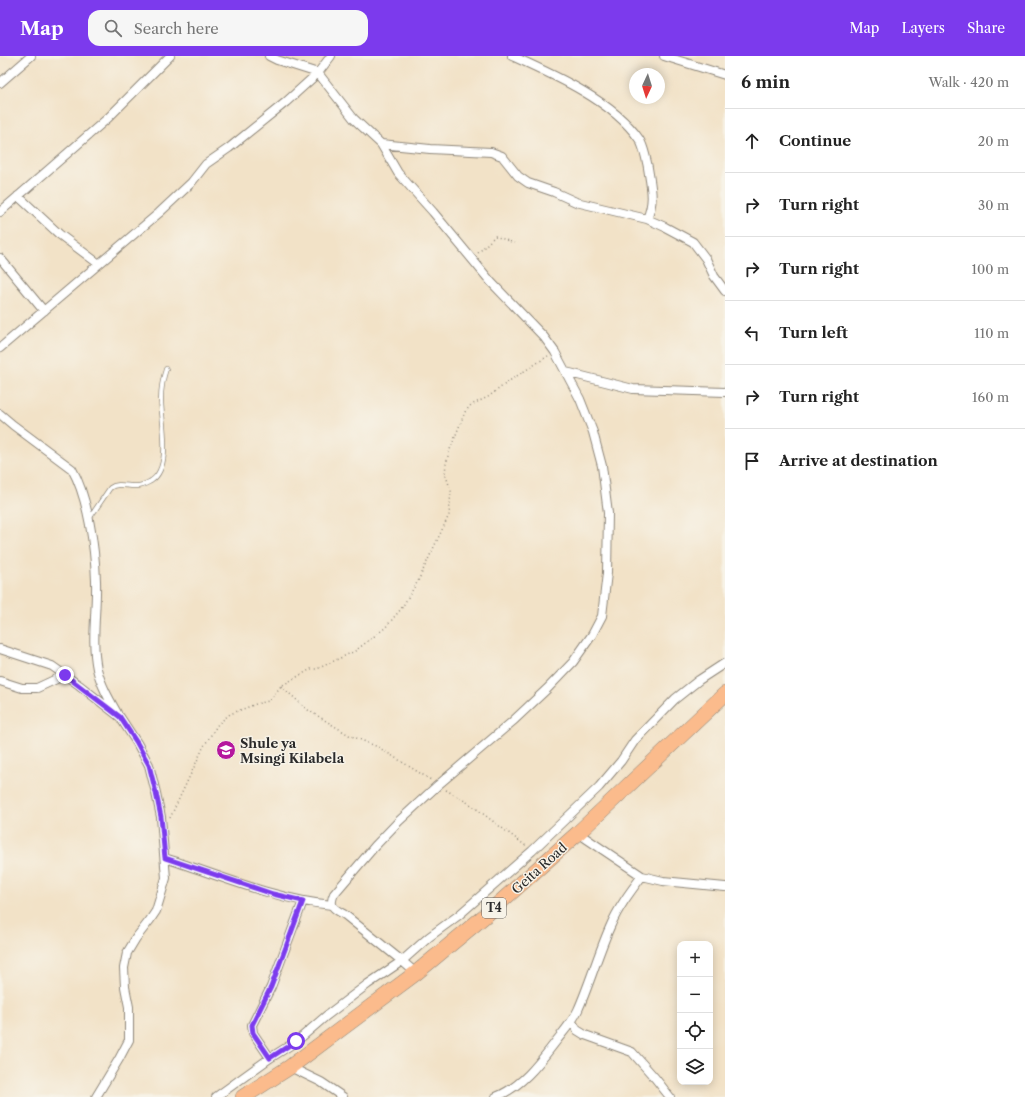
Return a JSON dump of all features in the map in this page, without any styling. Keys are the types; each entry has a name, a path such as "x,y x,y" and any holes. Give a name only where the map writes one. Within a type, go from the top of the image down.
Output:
{"highway":[{"name":"Geita Road","path":"243,1097 290,1066 416,973 487,914 578,833 725,694"}],"street":[{"path":"0,83 31,56"},
{"path":"0,212 108,118 170,56"},
{"path":"269,56 318,73 354,119 381,144 398,173 434,212 471,260 502,295 544,337 555,352 580,399 593,432 606,487 608,513 607,573 602,616 592,635 573,662 513,721 438,785 375,846 334,894 331,900 332,905"},
{"path":"0,348 176,197 206,164 229,148 269,116 318,73 331,56"},
{"path":"512,56 543,70 610,109 641,140 649,171 653,195 652,206 647,219"},
{"path":"664,56 725,75"},
{"path":"381,144 430,149 491,152 498,154 507,162 518,176 528,183 554,192 576,202 647,219 666,227 693,242 706,259 714,276 725,291"},
{"path":"18,196 58,234 99,264"},
{"path":"0,258 44,311"},
{"path":"566,372 634,389 725,392"},
{"path":"0,414 72,469 77,478 91,531 96,581 94,633 97,668 105,692 149,765 161,817 166,878 156,911 136,938 128,953 124,968 125,987 130,1019 129,1040 120,1059 96,1097"},
{"path":"0,649 52,666 120,717"},
{"path":"216,1097 296,1041 368,984 402,961 429,937 459,915 532,851 599,787 621,761 635,740 675,699 699,680 725,663"},
{"path":"0,681 22,688 37,688 65,675"},
{"path":"578,833 642,876 663,881 725,887"},
{"path":"165,858 273,894 303,901 332,905 416,973"},
{"path":"496,1097 512,1090 522,1082 572,1022 587,989 610,926 621,904 642,876"},
{"path":"270,1058 253,1033 252,1025 271,987 303,901"},
{"path":"572,1022 577,1030 585,1035 632,1052 670,1097"},
{"path":"290,1066 321,1082 343,1097"}],"lane":[{"path":"88,520 110,488 114,485 138,486 153,480 158,474 162,464 164,452 161,397 163,377 166,369"}],"path":[{"path":"471,260 495,236 514,243"},
{"path":"162,834 204,746 218,724 230,714 256,704 269,701 281,686 311,669 318,669 355,651 385,628 401,609 418,581 449,515 451,491 445,473 446,464 465,412 471,405 488,397 512,378 555,352"},
{"path":"281,686 308,710 349,734 378,747 470,804 532,851"}],"place":[{"name":"Shule ya Msingi Kilabela","path":"226,750"}],"route":[{"path":"65,675 120,717 137,743 149,765 156,793 161,817 165,858 273,894 303,901 271,987 252,1025 253,1033 270,1058 296,1041"}]}
